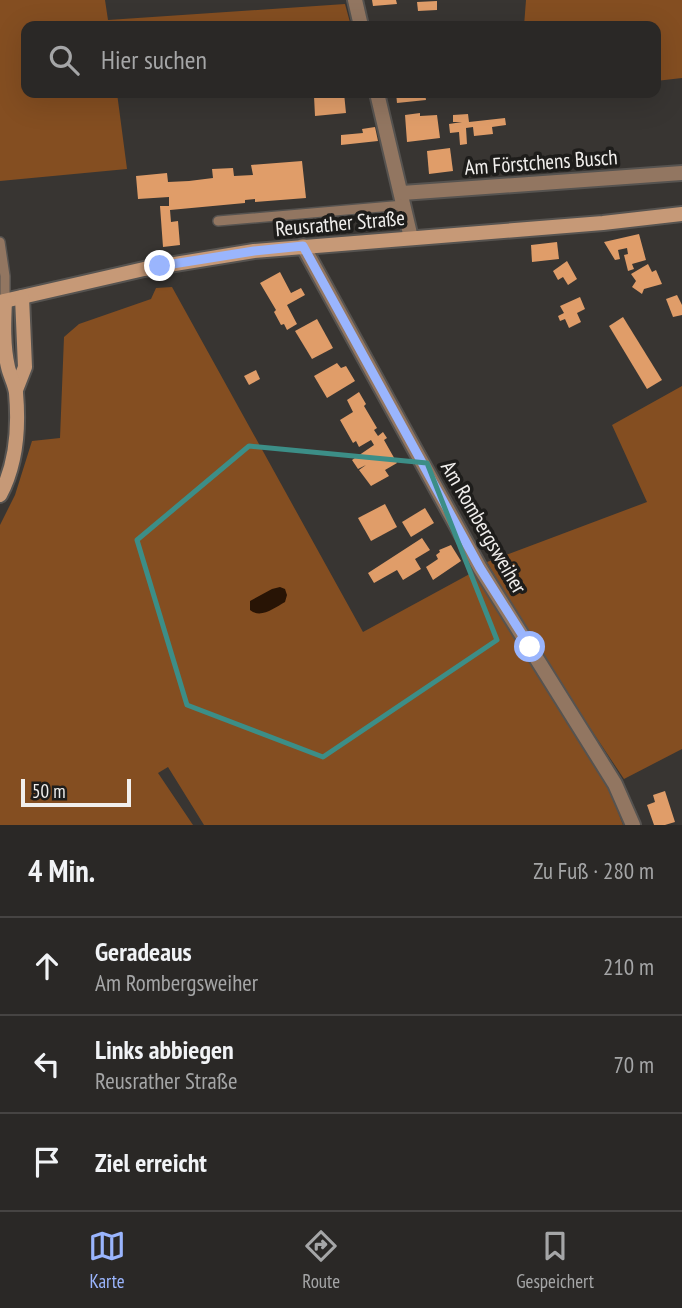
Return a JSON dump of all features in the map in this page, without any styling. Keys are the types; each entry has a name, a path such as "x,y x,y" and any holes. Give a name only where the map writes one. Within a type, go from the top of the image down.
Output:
{"main road":[{"name":"Reusrather Straße","path":"2,301 152,267 254,251 603,223 682,214"},
{"path":"16,390 25,367 22,297"},
{"path":"0,495 12,463 17,427 16,390 3,354 2,301"}],"street":[{"path":"355,0 360,21"},
{"path":"378,98 411,238"},
{"name":"Am Förstchens Busch","path":"403,199 682,173"},
{"name":"Am Rombergsweiher","path":"303,246 480,568 615,784 633,825"}],"lane":[{"path":"218,221 403,199"},
{"path":"0,242 5,276 2,301"}],"highlighted area":[{"path":"249,446 427,463 497,640 323,757 187,705 137,540"}],"shaded area":[{"path":"0,0 105,0 108,20 345,4 350,21 21,21 21,98 118,98 127,169 0,181"},
{"path":"526,0 682,0 682,78 661,80 661,21 524,21"},
{"path":"172,287 363,632 477,570 608,785 623,825 204,825 168,767 158,773 193,825 0,825 0,525 15,495 32,441 60,438 64,337 79,324 151,299 156,288"},
{"path":"682,386 682,749 624,779 536,647 487,562 647,502 612,425"},
{"path":"280,587 285,589 287,595 285,602 263,613 250,610 250,601"}],"building":[{"path":"372,0 396,0 397,4 373,6"},
{"path":"437,1 437,10 418,11 417,2"},
{"path":"314,98 344,98 346,113 315,116"},
{"path":"396,98 426,100 397,103"},
{"path":"420,113 420,116 437,115 440,138 407,142 405,115"},
{"path":"468,114 469,122 505,118 506,125 492,127 493,134 474,136 473,127 466,128 467,144 460,145 459,132 450,133 449,124 462,122 453,122 453,115"},
{"path":"375,127 378,141 341,145 341,135 363,133 362,129"},
{"path":"450,148 453,171 429,174 427,151"},
{"path":"302,161 306,198 255,202 255,199 245,200 245,203 170,210 171,222 178,221 180,245 163,247 160,206 169,206 169,197 138,199 136,176 167,173 168,182 189,181 213,178 212,169 233,168 234,176 253,175 251,165"},
{"path":"639,234 646,260 632,264 634,269 628,271 624,255 628,254 627,248 618,250 620,259 615,260 604,242"},
{"path":"557,242 559,259 532,262 531,245"},
{"path":"567,261 577,279 568,285 563,277 558,280 553,271"},
{"path":"648,264 652,272 656,270 662,284 644,289 642,294 632,287 636,281 631,274"},
{"path":"280,272 291,293 301,288 305,295 287,305 297,324 287,330 284,324 281,325 274,312 276,310 260,283"},
{"path":"677,295 682,305 682,315 673,317 666,299"},
{"path":"580,297 585,309 577,313 581,322 569,328 565,319 560,321 558,316 564,313 560,306"},
{"path":"623,317 662,380 647,389 609,326"},
{"path":"317,319 333,348 312,359 295,331"},
{"path":"337,363 341,368 346,366 355,381 327,398 314,376"},
{"path":"256,370 260,379 249,385 244,376"},
{"path":"359,392 377,428 374,430 378,436 383,432 387,438 384,440 397,463 385,470 389,476 371,486 359,470 366,465 358,469 352,460 374,445 371,440 359,447 356,441 353,443 340,420 353,412 347,400"},
{"path":"385,504 397,527 371,541 358,518"},
{"path":"425,508 434,523 411,537 402,522"},
{"path":"422,538 430,550 415,559 421,569 403,580 397,570 374,583 368,573"},
{"path":"451,545 461,561 433,580 426,567 438,559 436,555 439,550"},
{"path":"665,791 675,822 654,825 647,805 655,802 653,795"}],"route":[{"path":"160,266 303,246 480,568 530,647"}]}
